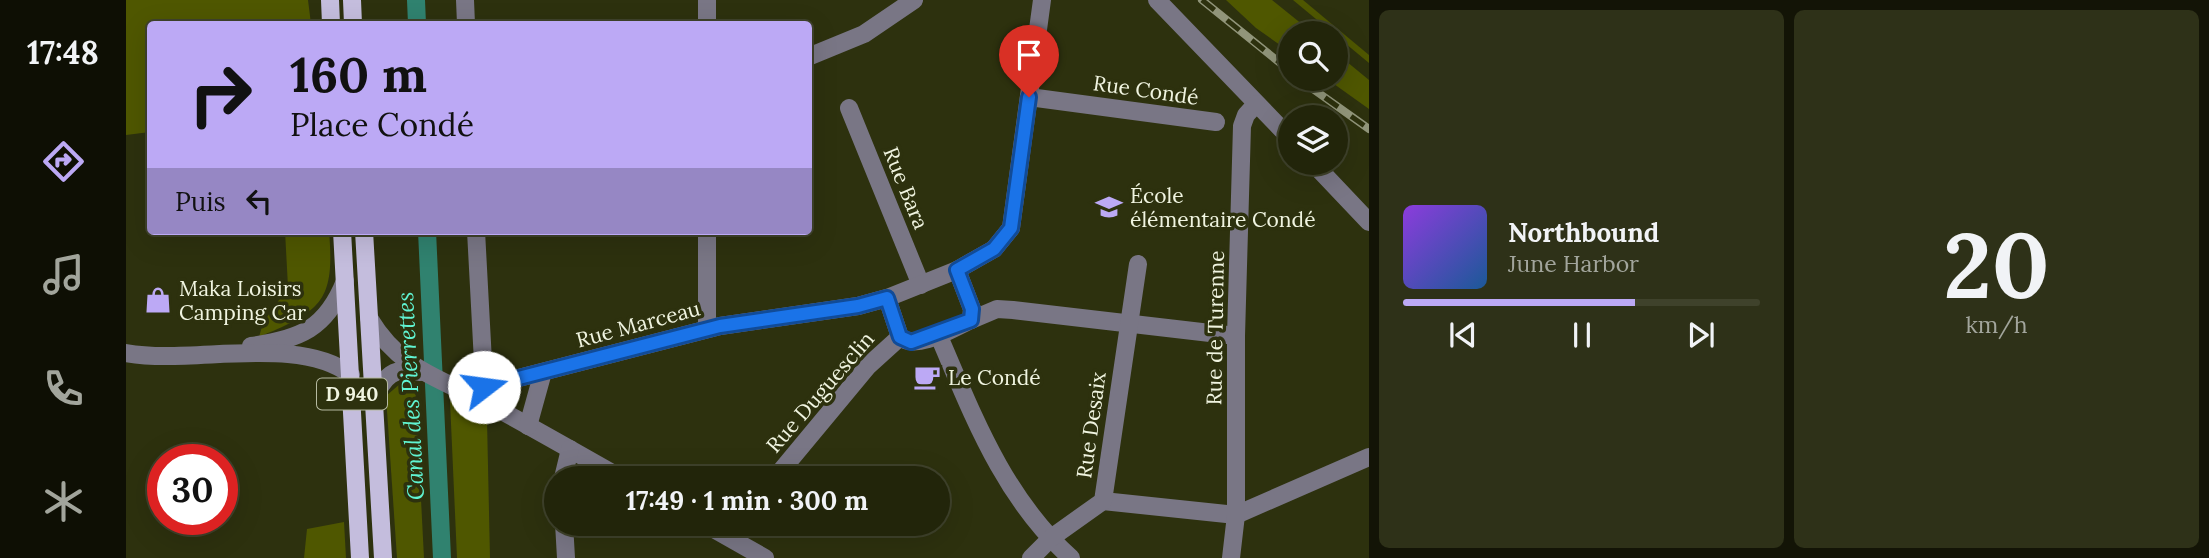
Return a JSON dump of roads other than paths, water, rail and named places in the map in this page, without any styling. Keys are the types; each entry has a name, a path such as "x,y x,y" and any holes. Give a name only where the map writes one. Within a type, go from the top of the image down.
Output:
{"main road":[{"path":"330,0 331,21"},
{"path":"352,0 353,21"},
{"name":"D 940","path":"342,235 360,558"},
{"name":"D 940","path":"364,235 383,558"}],"street":[{"path":"465,0 466,21"},
{"path":"707,0 707,21"},
{"path":"812,55 864,34 914,0"},
{"name":"Rue Marceau","path":"485,395 543,372 707,329 858,306 887,298 957,270 994,249 1011,228 1042,0"},
{"path":"1157,0 1278,126"},
{"name":"Rue Condé","path":"1029,97 1216,122"},
{"name":"Rue de Turenne","path":"1231,558 1236,516 1236,336 1242,126 1246,115 1256,104"},
{"name":"Rue Bara","path":"849,108 921,285"},
{"path":"1324,175 1369,222"},
{"path":"476,235 485,395"},
{"path":"707,235 707,329"},
{"name":"Rue Desaix","path":"1031,558 1051,538 1103,501 1138,264"},
{"path":"957,270 972,309 971,320"},
{"path":"185,356 274,342 309,330 329,314 345,281"},
{"path":"887,298 900,337 911,342 938,334 997,309 1236,336"},
{"path":"369,318 383,339 420,372 463,392 485,395 528,426 600,466"},
{"path":"938,334 998,468 1023,506 1071,558"},
{"name":"Rue Duguesclin","path":"785,466 868,366 900,337"},
{"path":"126,353 185,356 302,355 330,361 351,375"},
{"path":"374,400 383,381 396,370 420,372"},
{"path":"528,426 543,372"},
{"path":"566,466 570,449"},
{"path":"1103,501 1236,516 1369,457"},
{"path":"565,536 566,558"},
{"path":"741,536 765,558"}],"waterway":[{"name":"Canal des Pierrettes","path":"416,0 417,21"},
{"name":"Canal des Pierrettes","path":"427,235 442,558"}],"railway":[{"path":"1202,0 1278,61"},
{"path":"1316,91 1369,129"}],"place":[{"name":"École élémentaire Condé","path":"1109,207"},
{"name":"Maka Loisirs Camping Car","path":"158,300"},
{"name":"Le Condé","path":"927,377"}]}
